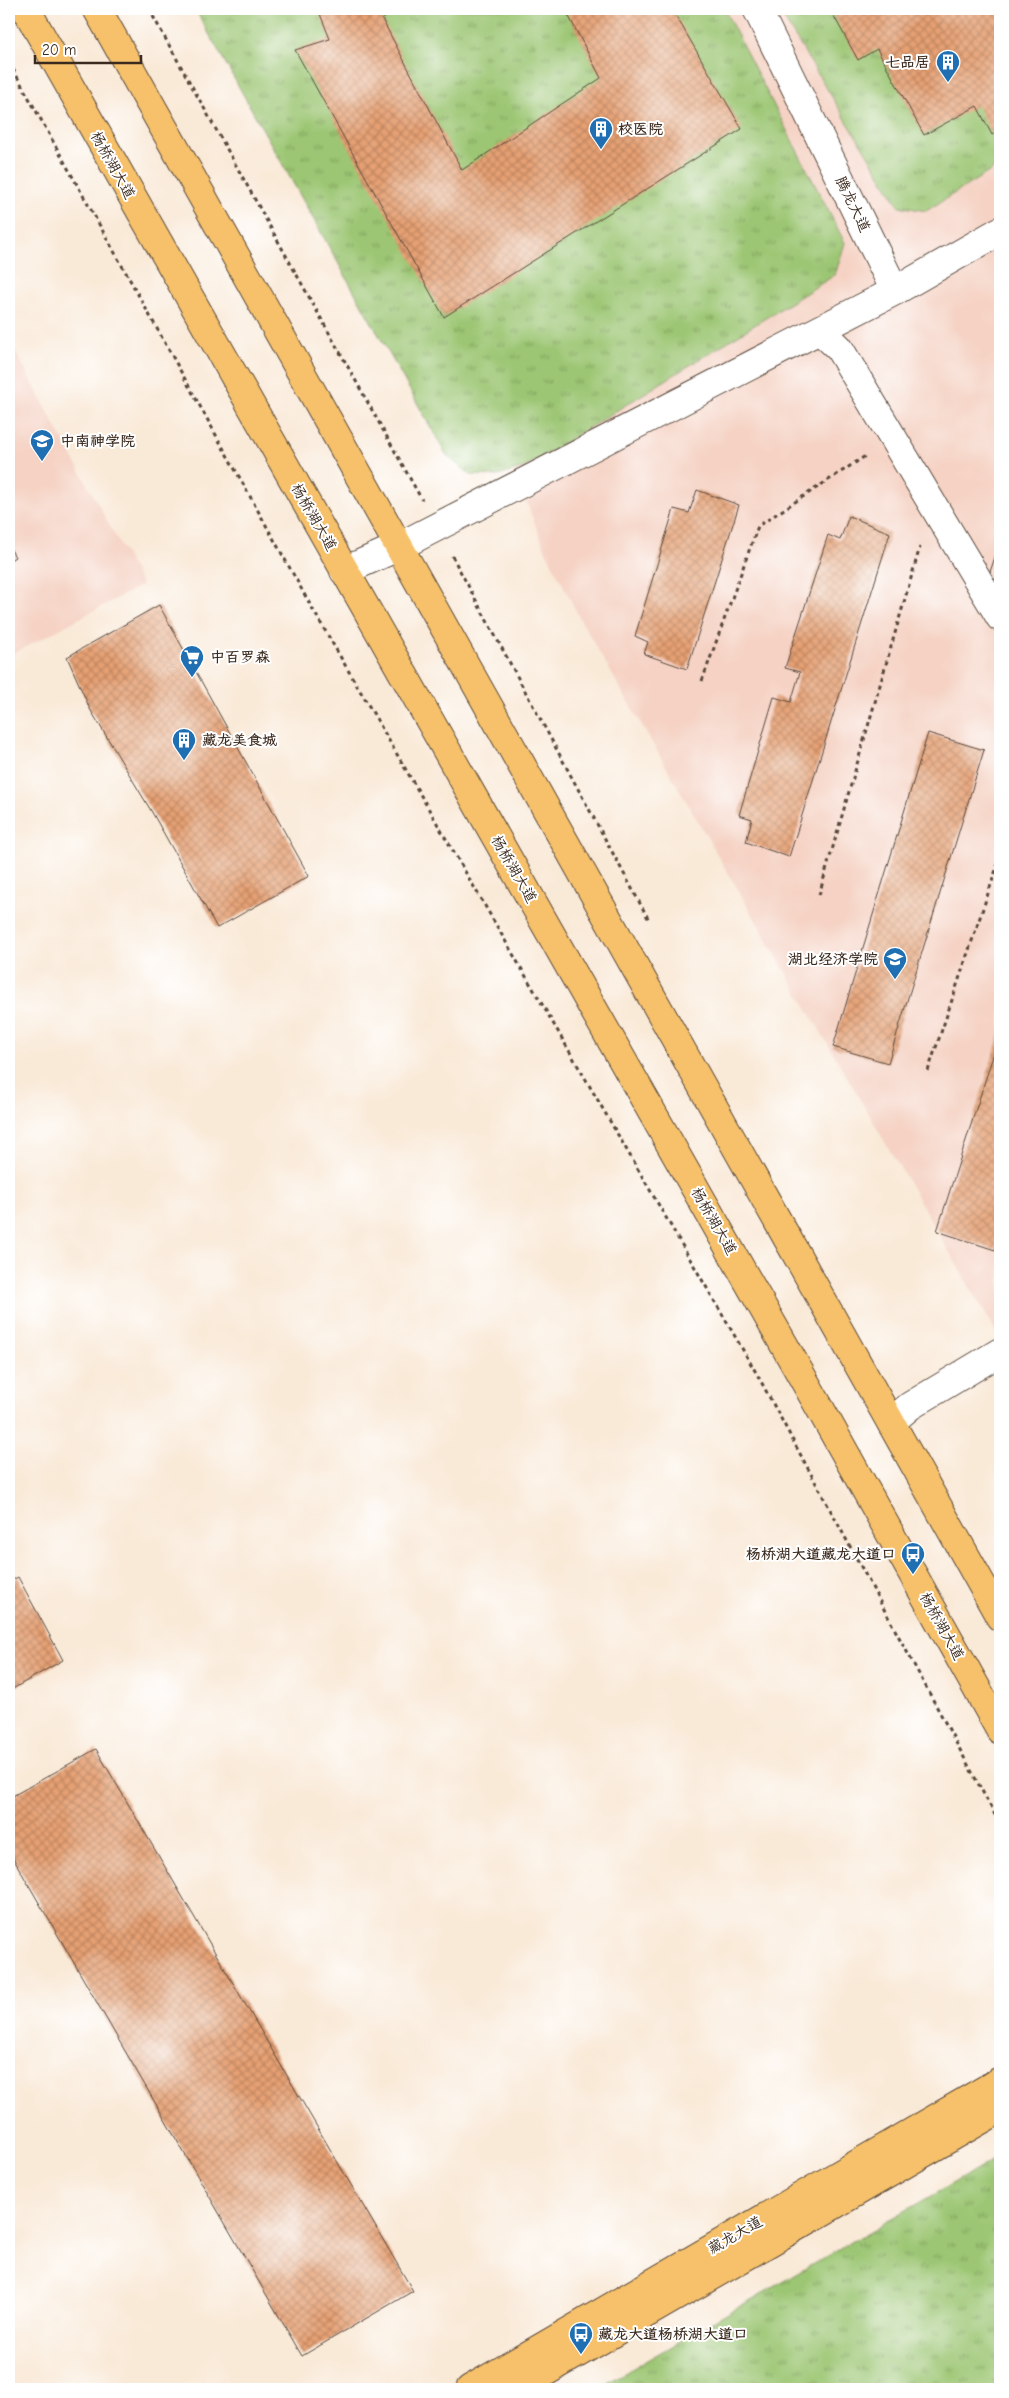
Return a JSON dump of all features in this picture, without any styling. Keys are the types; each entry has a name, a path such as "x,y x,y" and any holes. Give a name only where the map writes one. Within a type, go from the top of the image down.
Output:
{"main road":[{"name":"杨桥湖大道","path":"26,9 816,1401 1000,1730"},
{"path":"97,9 1000,1617"},
{"name":"藏龙大道","path":"470,2389 1000,2081"},
{"name":"藏龙大道","path":"516,2389 1000,2109"}],"street":[{"name":"腾龙大道","path":"757,9 896,291"},
{"path":"344,571 398,547 896,291 1000,231"},
{"path":"820,330 839,348 1000,617"},
{"path":"891,1422 910,1406 1000,1352"}],"path":[{"path":"149,9 437,527 650,922"},
{"path":"9,62 312,608 758,1376 1000,1824"},
{"path":"702,681 758,526 892,438"},
{"path":"819,894 932,504"},
{"path":"928,1071 1000,858"}],"shaded area":[{"name":"湖北经济学院","path":"241,9 1000,9 1000,1339 581,621 544,547 495,422"},
{"name":"中南神学院","path":"9,340 142,585 9,656"}],"green space":[{"path":"195,9 724,9 845,243 835,275 524,468 498,476 471,475 447,456"},
{"path":"778,9 1000,9 1000,165 926,211 899,206"},
{"path":"1000,2156 1000,2389 597,2389"}],"building":[{"name":"校医院","path":"318,9 399,9 382,19 462,170 601,78 565,9 672,9 742,129 444,317 295,50 330,39"},
{"name":"七品居","path":"830,9 1000,9 1000,130 992,135 977,106 924,135 877,49 858,60"},
{"path":"697,490 739,505 687,669 644,654 648,642 635,636 674,509 689,513"},
{"path":"849,516 890,533 789,857 746,842 752,819 739,815 774,697 791,702 800,672 785,668 828,535 840,540"},
{"path":"1000,542 1000,588 986,584"},
{"path":"9,546 15,557 9,561"},
{"name":"藏龙美食城","path":"159,605 309,876 217,928 153,814 90,709 67,657"},
{"path":"928,733 984,750 888,1063 833,1047"},
{"path":"1000,1034 1000,1235 995,1250 937,1231"},
{"path":"18,1577 63,1660 9,1691 9,1582"},
{"path":"96,1749 413,2291 302,2356 9,1851 9,1798"}],"place":[{"name":"七品居","path":"948,83"},
{"name":"校医院","path":"601,150"},
{"name":"中南神学院","path":"42,462"},
{"name":"中百罗森","path":"192,678"},
{"name":"藏龙美食城","path":"184,761"},
{"name":"湖北经济学院","path":"895,980"},
{"name":"杨桥湖大道藏龙大道口","path":"913,1575"},
{"name":"藏龙大道杨桥湖大道口","path":"581,2355"}]}
